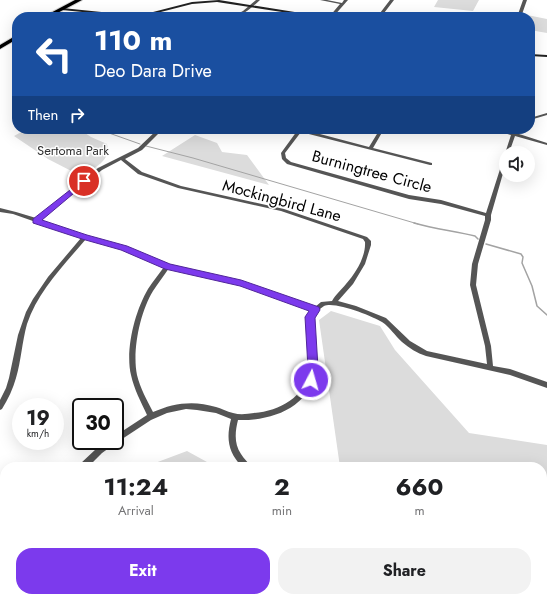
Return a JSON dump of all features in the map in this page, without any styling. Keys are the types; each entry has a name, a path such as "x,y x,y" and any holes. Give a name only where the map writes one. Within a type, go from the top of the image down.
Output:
{"main road":[{"path":"57,12 79,0"},
{"path":"60,12 64,9 75,9 85,0"},
{"path":"0,41 12,35"},
{"path":"0,47 12,40"}],"street":[{"path":"244,12 258,0"},
{"path":"322,0 343,4"},
{"path":"336,12 346,0"},
{"path":"383,12 392,0"},
{"path":"521,12 525,0"},
{"path":"152,12 205,1 227,1 291,12"},
{"path":"75,9 93,12"},
{"path":"535,55 547,56"},
{"path":"535,118 547,114"},
{"path":"36,221 100,169 140,149 156,134"},
{"name":"Burningtree Circle","path":"295,134 284,152 284,159 289,163 397,194 441,202 488,215"},
{"path":"314,134 430,164"},
{"path":"370,148 379,134"},
{"path":"508,146 512,134"},
{"path":"521,134 547,144"},
{"name":"Mockingbird Lane","path":"121,158 140,173 180,187 282,210 365,238 368,241 369,248 359,270 349,286 339,294 334,303"},
{"path":"490,366 488,346 473,284 475,264 499,178"},
{"path":"0,210 85,238 124,248 168,266 241,283 316,310"},
{"path":"0,407 4,402 12,378 24,326 34,301 46,282 85,238"},
{"path":"151,416 136,382 133,370 133,352 145,302 168,266"},
{"path":"124,434 151,416 186,406 216,410 235,417 264,416 277,413 293,404 306,390 311,380 313,368 310,317 323,304 334,303 384,320 406,342 418,350 439,357 490,366 547,385"},
{"path":"235,417 232,431 234,453 242,462"},
{"path":"88,462 100,450"}],"green space":[{"path":"438,0 479,0 473,11 434,7"},
{"path":"535,17 547,19 547,33 535,31"},
{"name":"Sertoma Park","path":"18,134 86,134 107,144 108,150 104,160 100,164 81,176 48,159 14,136"},
{"path":"195,135 217,143 222,152 247,155 269,185 162,156"},
{"path":"331,311 380,326 395,350 469,433 547,445 547,462 339,462 319,320"},
{"path":"187,451 207,462 158,462"}],"waterway":[{"path":"112,134 140,144"},
{"path":"146,146 193,158 418,224"},
{"path":"414,223 475,236 478,239"},
{"path":"486,244 521,254 523,257 522,263 532,286 537,306 547,315"}],"route":[{"path":"84,181 36,221 85,238 137,252 159,263 181,270 241,283 303,304 316,310 310,317 313,368 311,380"}]}
